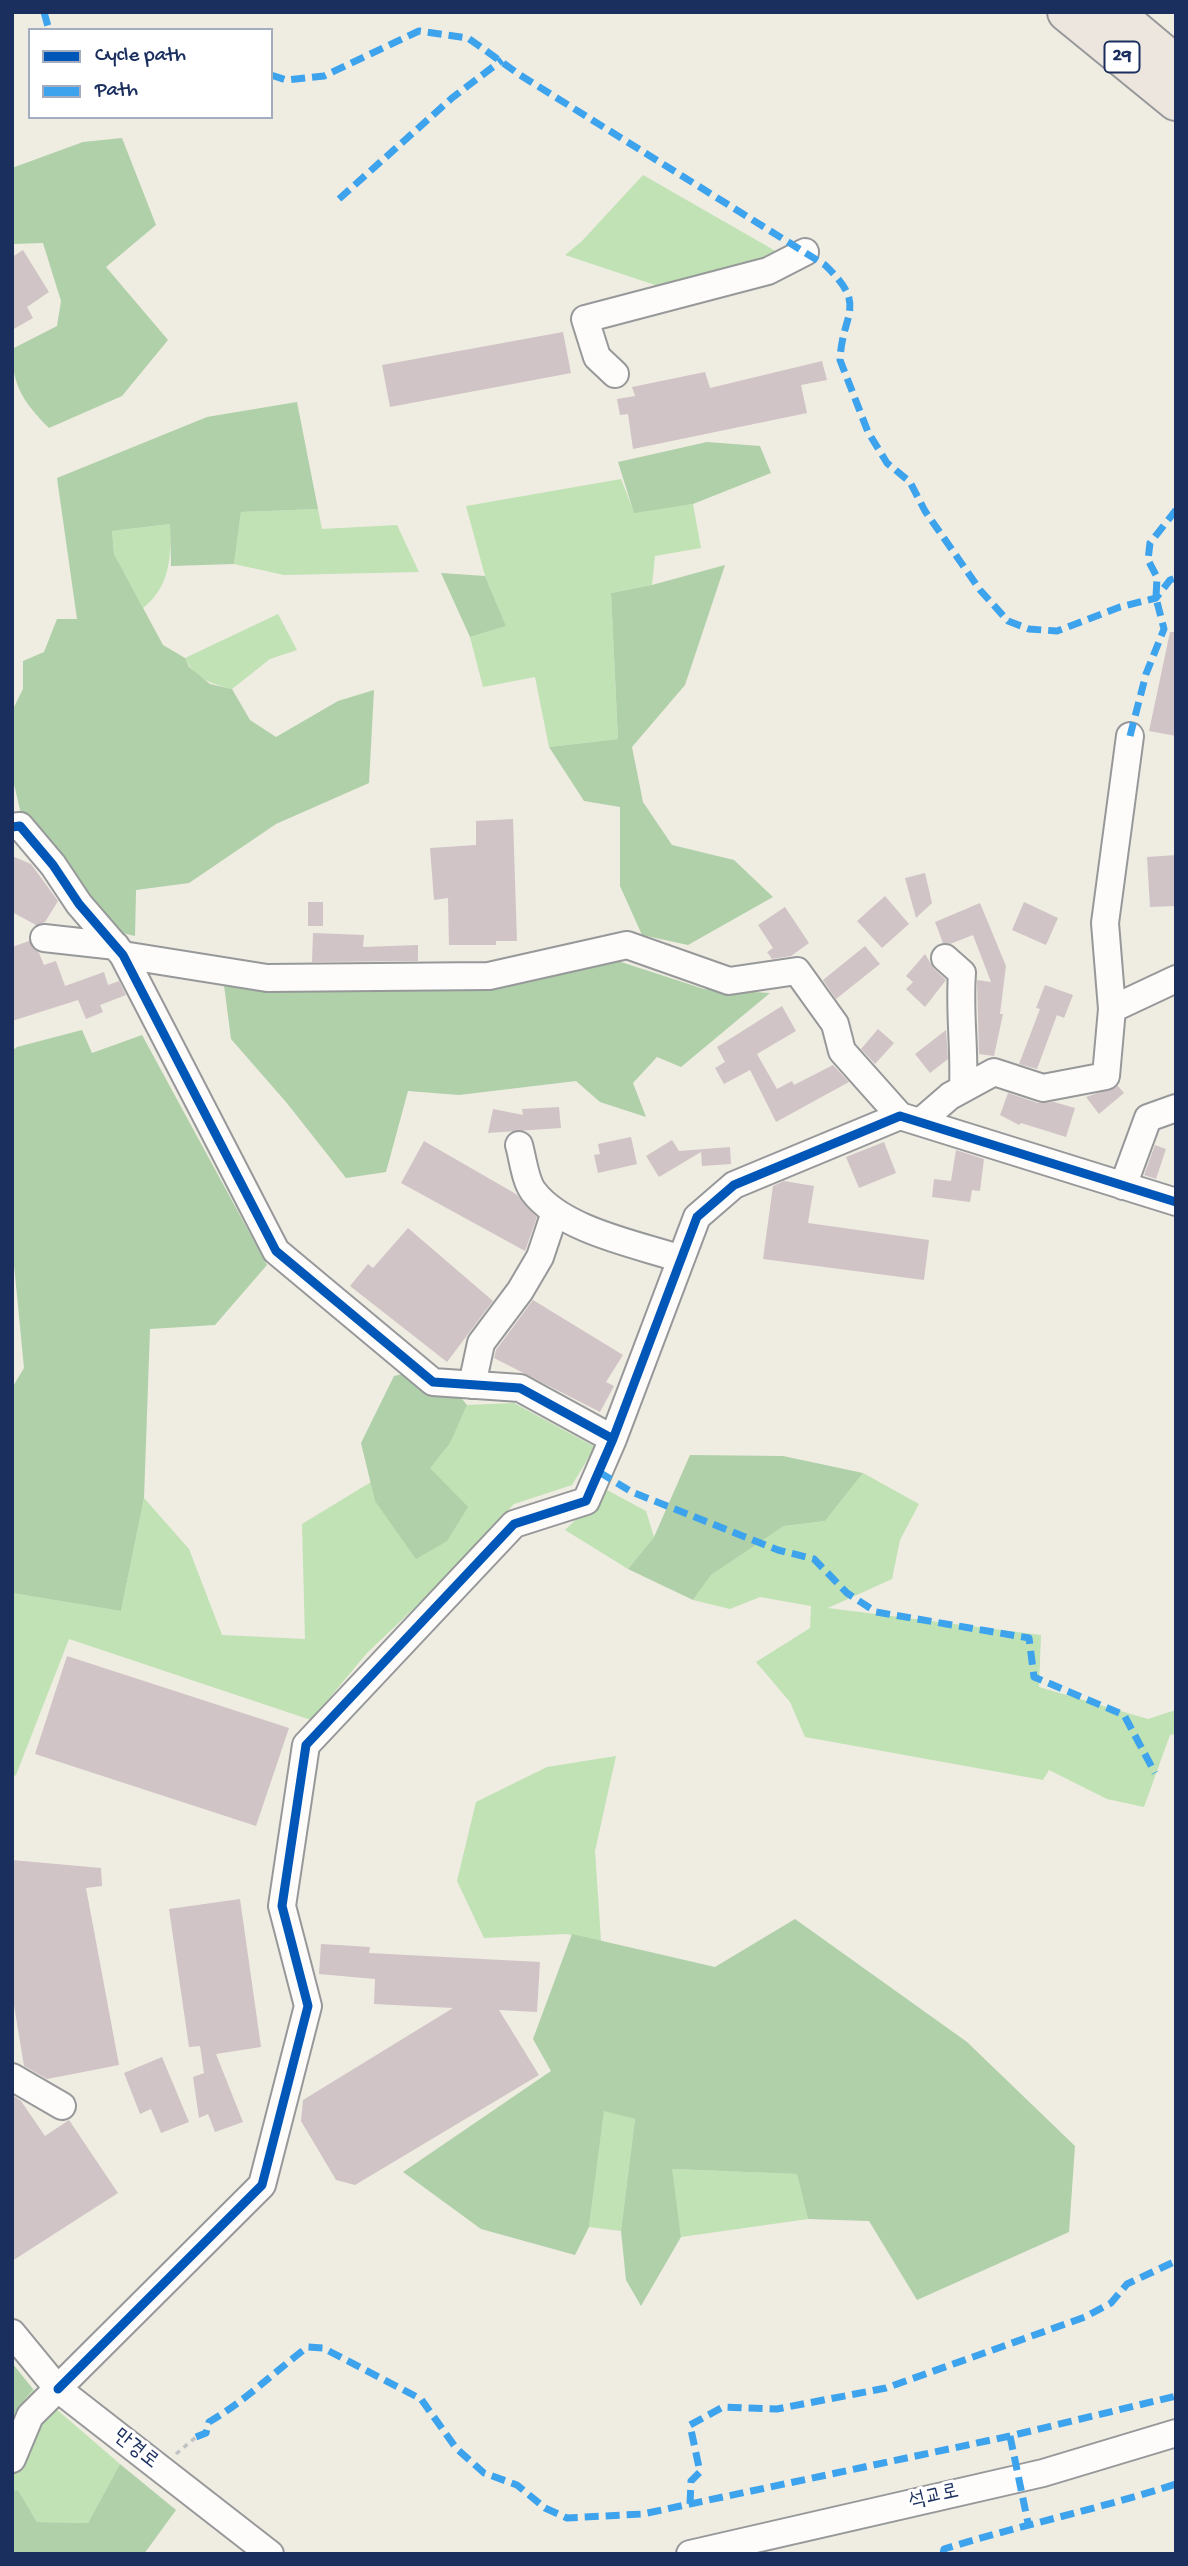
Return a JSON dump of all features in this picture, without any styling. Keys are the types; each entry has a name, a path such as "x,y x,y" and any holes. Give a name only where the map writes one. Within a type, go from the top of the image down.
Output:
{"highway":[{"name":"29","path":"1068,12 1176,101"},
{"name":"29","path":"1114,12 1176,65"}],"street":[{"path":"615,373 597,357 585,319 768,271 805,252"},
{"path":"12,2459 30,2416 262,2185 308,2006 282,1906 306,1745 514,1524 586,1501 613,1439 678,1258 697,1217 734,1185 910,1119 994,1072 1043,1088 1106,1076 1112,1009 1105,923 1130,736"},
{"path":"15,822 119,951 276,1251 433,1382 520,1388 613,1439"},
{"path":"44,938 267,978 489,976 627,945 729,981 797,971 835,1024 842,1051 910,1119 1176,1202"},
{"path":"945,958 962,973 959,1009 965,1042 963,1088"},
{"path":"1112,1009 1176,979"},
{"path":"1123,1186 1148,1118 1176,1108"},
{"path":"519,1145 532,1190 555,1212 575,1223 678,1258"},
{"path":"472,1385 481,1343 520,1291 540,1257 555,1212"},
{"path":"12,2077 62,2106"},
{"name":"만경로","path":"12,2333 58,2389 270,2554"},
{"name":"석교로","path":"690,2554 1043,2473 1176,2433"}],"green space":[{"path":"122,138 156,225 106,267 168,340 122,396 49,428 21,393 14,373 12,349 57,326 61,301 43,243 12,244 12,168 83,142"},
{"path":"643,175 779,253 658,286 565,255 582,241"},
{"path":"297,402 318,509 241,512 234,564 171,566 170,524 112,531 114,554 163,645 185,658 189,667 210,684 232,689 250,720 276,737 338,701 374,690 369,783 276,824 189,883 136,890 135,936 110,930 22,818 12,776 12,711 23,689 23,661 44,652 57,619 77,619 57,478 207,417"},
{"path":"707,442 760,446 771,473 693,504 634,513 618,462"},
{"path":"621,479 634,512 693,504 701,548 655,556 652,585 611,593 618,739 549,747 535,677 483,687 470,637 506,626 485,576 466,506"},
{"path":"318,509 322,529 397,525 419,572 284,575 234,564 241,512"},
{"path":"170,524 169,559 164,580 143,608 114,554 112,531"},
{"path":"725,565 685,685 632,747 643,802 672,845 734,860 773,897 688,945 642,935 620,886 620,807 584,801 549,747 618,739 611,593"},
{"path":"441,573 485,576 506,626 470,637"},
{"path":"278,614 297,650 270,659 232,689 204,679 188,665 185,658"},
{"path":"618,961 704,989 770,993 681,1067 657,1057 633,1083 646,1117 600,1102 576,1081 459,1095 408,1091 386,1172 346,1178 286,1102 231,1039 224,985 469,991"},
{"path":"82,1030 92,1053 142,1035 267,1265 215,1325 150,1329 144,1498 121,1611 12,1593 12,1388 24,1368 12,1244 12,1051 17,1047"},
{"path":"435,1366 467,1405 450,1443 430,1468 468,1507 447,1541 416,1559 375,1501 361,1443 394,1376"},
{"path":"514,1403 595,1447 572,1485 514,1504 430,1593 367,1653 311,1720 69,1639 16,1775 12,1777 12,1593 121,1611 144,1498 189,1549 222,1635 305,1639 302,1524 371,1482 375,1501 409,1481 441,1453 467,1405"},
{"path":"690,1455 783,1456 863,1473 825,1521 784,1526 711,1575 693,1600 628,1569 654,1537"},
{"path":"863,1473 919,1504 900,1540 892,1579 828,1608 1041,1635 1039,1687 1148,1719 1176,1710 1176,1734 1170,1735 1144,1807 1107,1799 1049,1770 1043,1780 805,1737 790,1702 756,1662 810,1628 811,1606 760,1597 730,1609 693,1600 711,1575 784,1526 825,1521"},
{"path":"607,1490 646,1511 654,1537 628,1569 565,1530"},
{"path":"616,1756 595,1851 601,1941 566,1934 484,1938 457,1881 476,1802 547,1767"},
{"path":"795,1919 967,2042 1075,2146 1069,2232 917,2300 869,2221 808,2219 797,2174 672,2169 681,2237 641,2306 626,2280 621,2231 635,2119 604,2111 589,2227 575,2255 481,2229 403,2172 551,2071 533,2039 572,1934 715,1967"},
{"path":"604,2110 635,2119 621,2231 589,2227"},
{"path":"671,2169 797,2174 808,2219 681,2237"},
{"path":"12,2363 33,2389 12,2416"},
{"path":"33,2389 120,2464 88,2523 37,2522 18,2490 12,2491 12,2416"},
{"path":"120,2464 176,2510 144,2554 12,2554 12,2491 18,2490 37,2522 88,2523"}],"building":[{"path":"23,250 49,292 27,307 33,318 12,330 12,257"},
{"path":"563,332 571,373 390,407 382,365"},
{"path":"822,361 827,380 801,385 807,413 633,449 628,414 620,415 617,399 635,396 632,387 705,372 710,388"},
{"path":"1170,632 1176,632 1176,736 1149,731"},
{"path":"513,819 517,941 496,941 496,945 449,945 448,898 434,900 430,848 476,845 476,821"},
{"path":"1176,855 1176,906 1150,907 1147,857"},
{"path":"12,856 31,864 58,901 45,922 36,925 12,912"},
{"path":"925,873 932,903 916,918 905,878"},
{"path":"885,896 909,924 882,948 857,921"},
{"path":"308,902 323,902 323,926 308,926"},
{"path":"1024,902 1058,918 1046,945 1012,930"},
{"path":"980,903 1006,966 1000,1014 1003,1014 994,1056 979,1054 977,980 991,982 973,935 950,944 943,943 935,922"},
{"path":"785,907 809,943 791,956 772,959 767,952 773,948 758,925"},
{"path":"313,933 364,935 363,947 418,945 418,961 312,962"},
{"path":"29,941 39,953 44,965 56,961 65,986 104,972 108,985 119,981 126,995 100,1005 103,1012 86,1019 78,1000 12,1021 12,947"},
{"path":"865,946 880,964 836,999 823,980"},
{"path":"925,954 934,969 946,980 925,1007 906,989 913,982 906,976"},
{"path":"1045,985 1073,995 1064,1018 1057,1015 1037,1069 1019,1064 1040,1009 1036,1008"},
{"path":"782,1006 796,1031 757,1054 777,1089 792,1081 794,1085 833,1065 849,1082 776,1122 750,1070 724,1084 715,1068 725,1062 717,1047"},
{"path":"878,1029 894,1043 875,1064 861,1049"},
{"path":"946,1030 948,1059 930,1073 915,1054"},
{"path":"1118,1086 1124,1093 1099,1114 1086,1097"},
{"path":"1008,1093 1038,1103 1054,1102 1075,1108 1066,1137 1021,1123 1019,1125 1000,1115"},
{"path":"559,1107 561,1128 488,1133 493,1109 523,1115 522,1109"},
{"path":"631,1137 637,1164 598,1173 594,1155 600,1154 598,1144"},
{"path":"672,1140 679,1151 730,1147 731,1164 702,1166 701,1152 659,1177 646,1156"},
{"path":"424,1141 516,1194 537,1217 525,1251 401,1183"},
{"path":"884,1142 896,1173 859,1188 846,1157"},
{"path":"1155,1145 1166,1149 1156,1179 1144,1175"},
{"path":"956,1150 984,1159 980,1191 972,1190 970,1202 932,1197 934,1179 951,1181"},
{"path":"784,1181 814,1186 808,1223 929,1240 924,1280 763,1259 773,1186"},
{"path":"408,1228 493,1301 447,1362 350,1286 368,1264 373,1268"},
{"path":"533,1300 623,1355 606,1382 614,1386 600,1412 494,1358 496,1350"},
{"path":"67,1656 289,1728 256,1826 35,1754"},
{"path":"12,1860 101,1868 102,1886 86,1888 119,2065 47,2079 24,2066 12,1993"},
{"path":"240,1899 261,2047 216,2054 243,2122 215,2132 208,2114 199,2118 193,2077 204,2073 200,2046 189,2047 169,1909"},
{"path":"321,1944 370,1947 369,1953 540,1962 537,2012 499,2010 539,2075 355,2185 336,2180 301,2121 303,2100 453,2008 374,2004 375,1979 319,1974"},
{"path":"162,2057 189,2122 161,2133 151,2109 140,2114 124,2073"},
{"path":"12,2095 21,2101 45,2136 69,2120 118,2193 12,2261"}],"marked path":[{"path":"44,12 48,28"},
{"path":"273,76 286,80 324,76 419,31 468,38 520,75 825,265 838,279 850,301 840,360 868,432 887,463 910,482 925,511 980,590 1008,621 1029,629 1057,631 1120,607 1156,598 1170,580 1176,578"},
{"path":"339,199 452,98 502,60"},
{"path":"1130,736 1146,674 1164,629 1156,598 1157,577 1148,560 1150,543 1176,510"},
{"path":"599,1472 632,1492 778,1550 814,1559 847,1593 876,1612 1029,1638 1034,1677 1124,1715 1155,1773"},
{"path":"690,2504 691,2481 700,2472 690,2425 723,2407 777,2409 886,2388 1085,2317 1111,2303 1127,2284 1176,2261"},
{"path":"196,2437 206,2433 209,2422 308,2347 323,2348 421,2399 456,2448 484,2473 517,2485 545,2508 567,2518 643,2514 1010,2436 1176,2396"},
{"path":"1010,2436 1028,2523"},
{"path":"943,2554 944,2549 1176,2484"}],"cycle path":[{"path":"12,827 20,826 53,865 79,904 123,955 276,1251 433,1382 520,1388 613,1439"},
{"path":"58,2389 262,2185 308,2006 282,1906 306,1745 514,1524 586,1501 613,1439 697,1217 734,1185 900,1116 1176,1202"}]}
